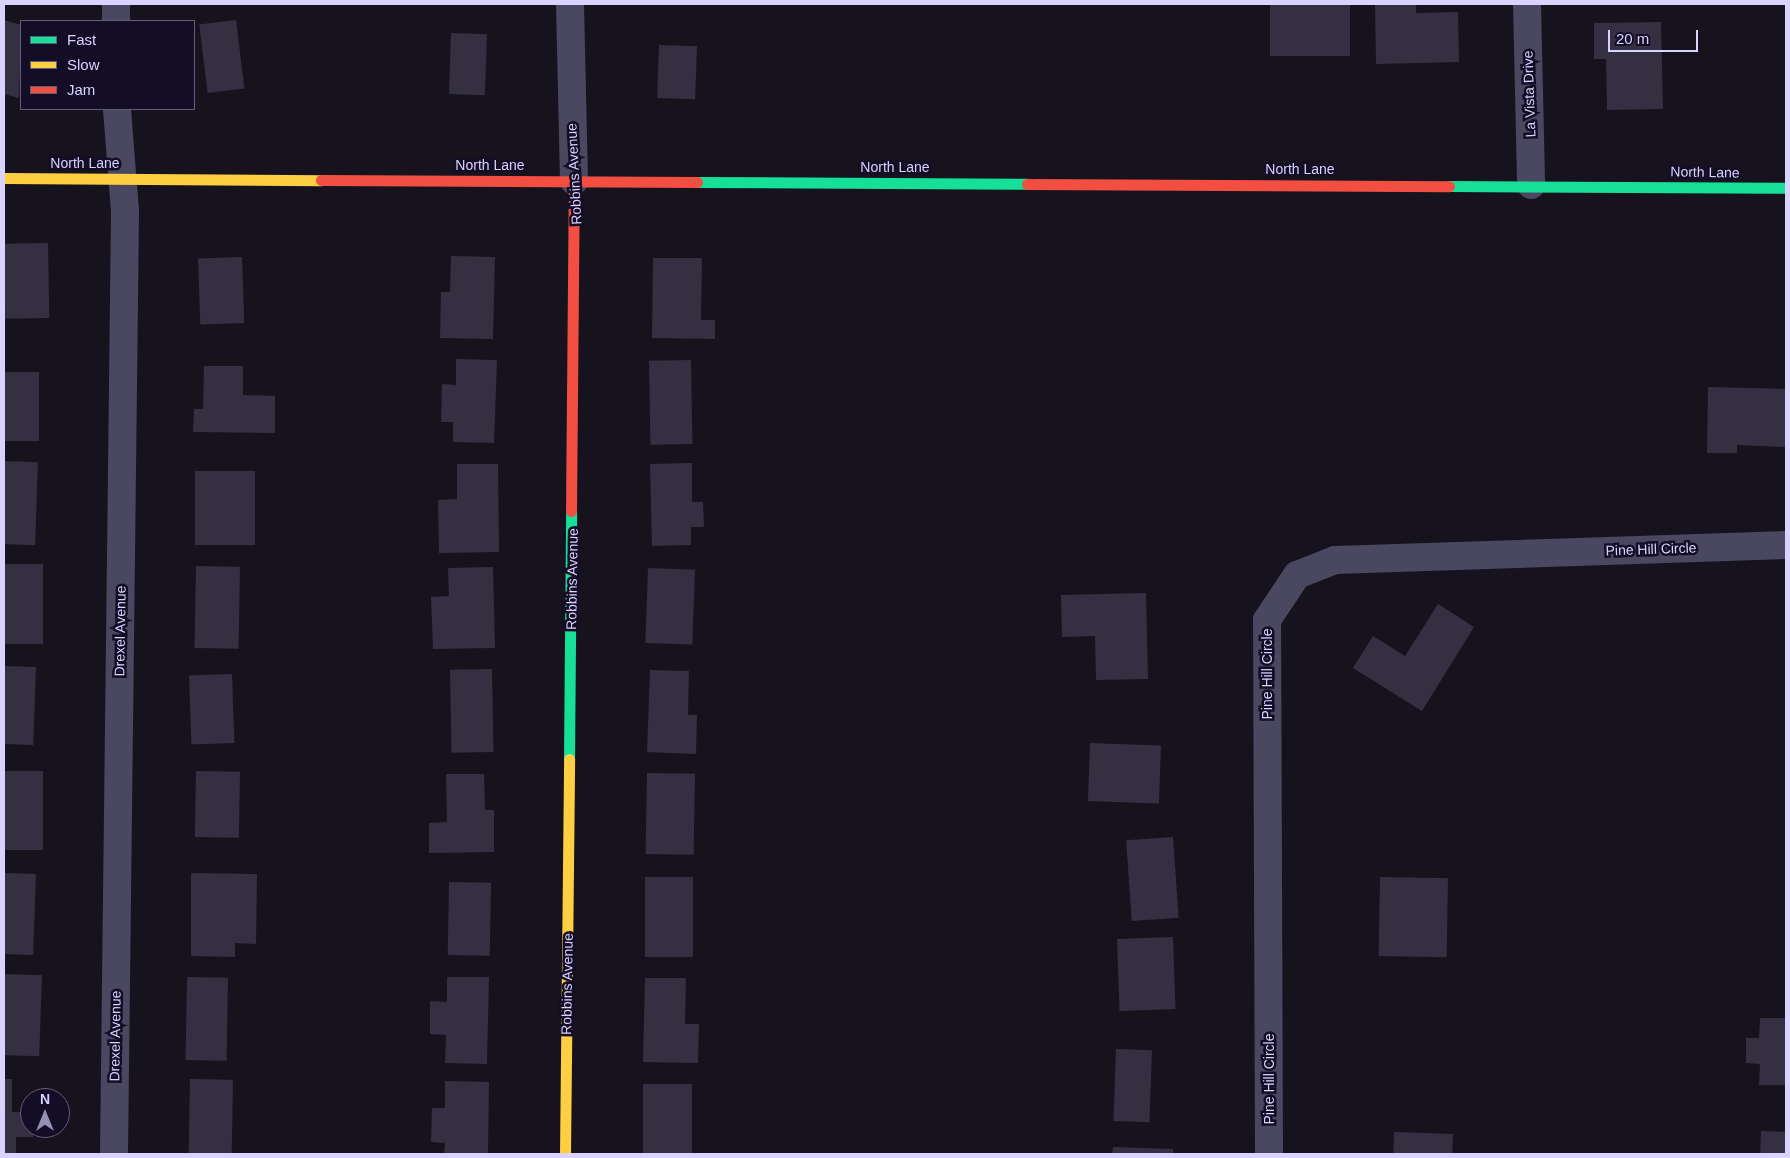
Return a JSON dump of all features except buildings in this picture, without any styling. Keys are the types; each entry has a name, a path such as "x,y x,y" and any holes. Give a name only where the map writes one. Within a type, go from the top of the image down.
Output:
{"street":[{"path":"116,4 116,20"},
{"name":"Robbins Avenue","path":"565,1154 574,181 570,4"},
{"name":"La Vista Drive","path":"1527,4 1531,185"},
{"name":"Drexel Avenue","path":"114,1154 125,211 117,110"},
{"name":"North Lane","path":"4,178 1531,185 1786,188"},
{"name":"Pine Hill Circle","path":"1269,1154 1267,620 1297,574 1335,560 1786,545"}],"traffic: fast":[{"path":"697,182 1027,184"},
{"path":"1449,186 1786,188"},
{"path":"569,759 571,511"}],"traffic: slow":[{"path":"4,178 321,180"},
{"path":"565,1154 569,759"}],"traffic: jam":[{"path":"321,180 697,182"},
{"path":"571,511 574,181"},
{"path":"1027,184 1449,186"}]}
